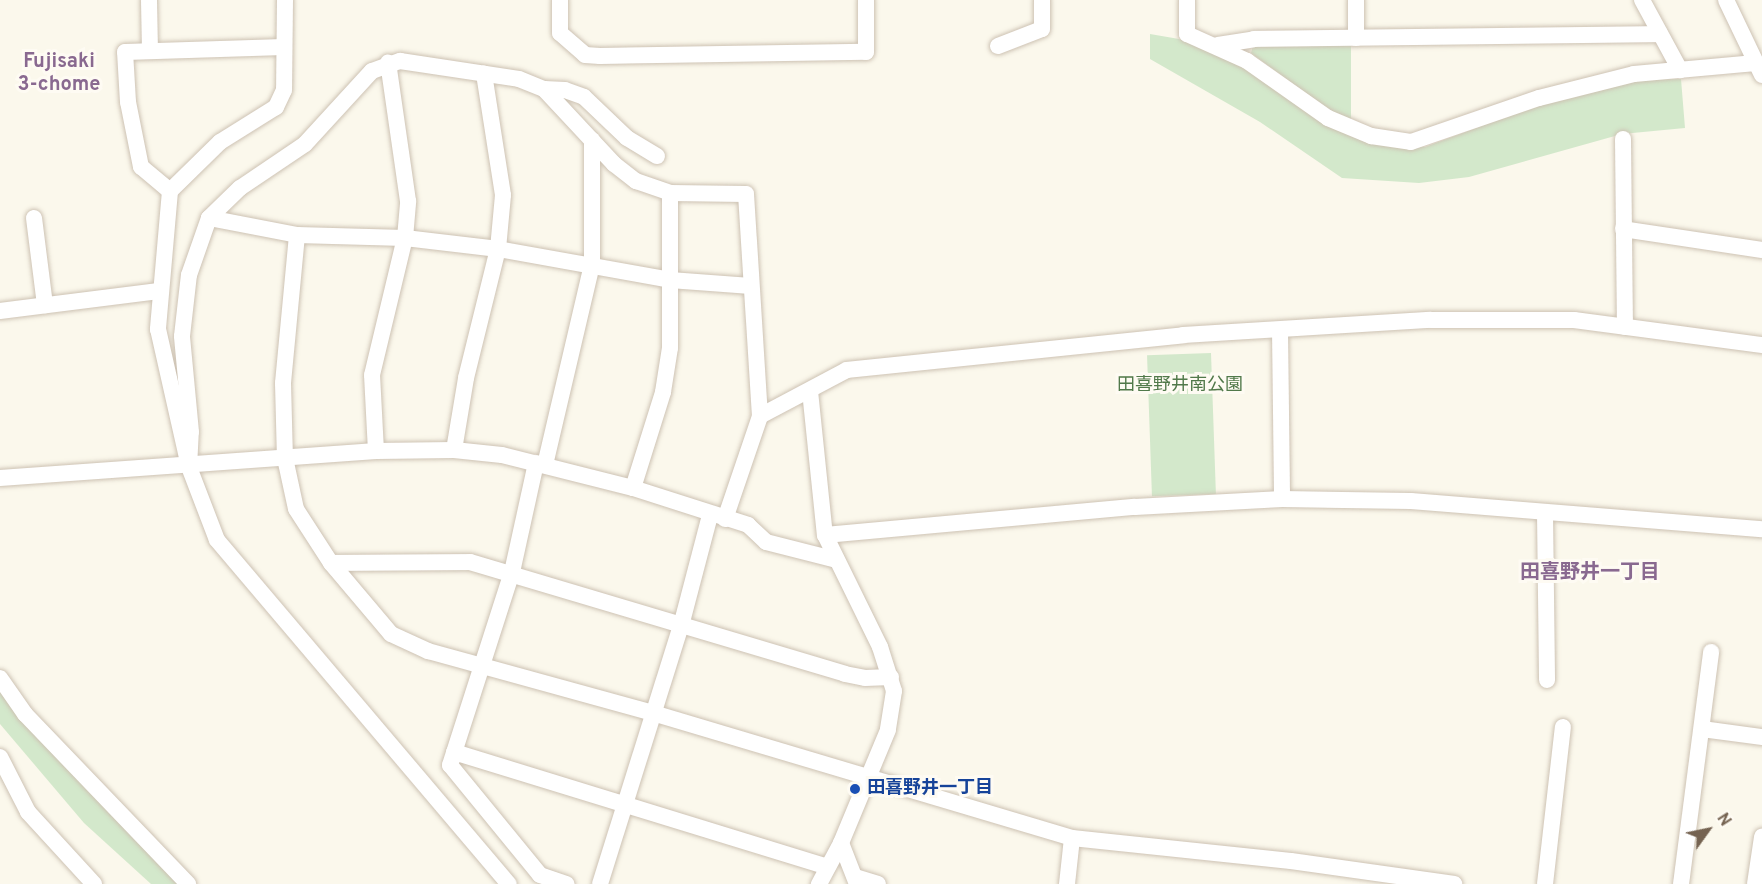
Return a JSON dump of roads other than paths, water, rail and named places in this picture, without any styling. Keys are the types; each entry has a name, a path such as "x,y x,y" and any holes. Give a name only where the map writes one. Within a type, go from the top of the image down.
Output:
{"street":[{"path":"149,0 150,50"},
{"path":"285,0 285,90 276,107 220,142 170,190 159,291 158,330 189,467 217,540 509,884"},
{"path":"560,0 560,33 585,54 600,56 866,52 866,0"},
{"path":"998,46 1042,29 1042,0"},
{"path":"1187,0 1187,34 1218,45 1328,118 1371,136 1411,142 1539,98 1634,74 1680,70 1759,69 1726,0"},
{"path":"1356,0 1356,38"},
{"path":"1642,0 1680,70"},
{"path":"1218,45 1254,39 1660,34"},
{"path":"170,190 141,167 129,102 125,52 284,47"},
{"path":"376,452 372,375 405,238 408,201 388,62"},
{"path":"189,467 191,432 182,336 189,275 209,218 240,188 305,144 372,71 388,62 484,73 519,79 544,89 565,90 584,97 627,138 657,156"},
{"path":"454,450 466,378 498,249 503,195 484,73"},
{"path":"544,89 592,140 636,181 670,193 747,194 760,416 718,517 682,622 600,884"},
{"path":"1623,139 1625,327"},
{"path":"566,884 540,875 450,765 512,572 592,264 592,140"},
{"path":"633,488 663,392 670,348 670,193"},
{"path":"34,218 45,305"},
{"path":"209,218 297,235 405,238 498,249 592,264 670,280 751,286"},
{"path":"1623,229 1762,250"},
{"path":"297,235 284,383 285,458 296,509 331,563 391,634 428,651 653,713 867,780 1072,838 1291,861 1454,884"},
{"path":"0,311 159,291"},
{"path":"760,416 848,370 1017,350 1280,330 1476,319 1574,320 1762,345"},
{"path":"1280,330 1282,499"},
{"path":"810,391 825,535 891,677 894,691 888,730 842,843 826,867 819,884"},
{"path":"0,478 189,467 376,452 454,450 541,464 633,488 748,525 766,542 837,560"},
{"path":"825,535 1135,507 1282,499 1411,501 1762,529"},
{"path":"1545,513 1547,680"},
{"path":"331,563 470,562 512,572 682,622 845,674 865,678 891,677"},
{"path":"1680,884 1711,652"},
{"path":"0,678 25,714 188,884"},
{"path":"1545,884 1563,727"},
{"path":"1702,729 1762,737"},
{"path":"454,752 826,867"},
{"path":"0,757 28,812 94,884"},
{"path":"1755,884 1762,837"},
{"path":"1067,884 1072,838"},
{"path":"842,843 856,881 878,884"}],"place":[{"name":"田喜野井一丁目","path":"855,789"}],"district":[{"name":"Fujisaki 3-chome","path":"59,74"},
{"name":"田喜野井一丁目","path":"1590,573"}],"park label":[{"name":"田喜野井南公園","path":"1180,386"}]}
